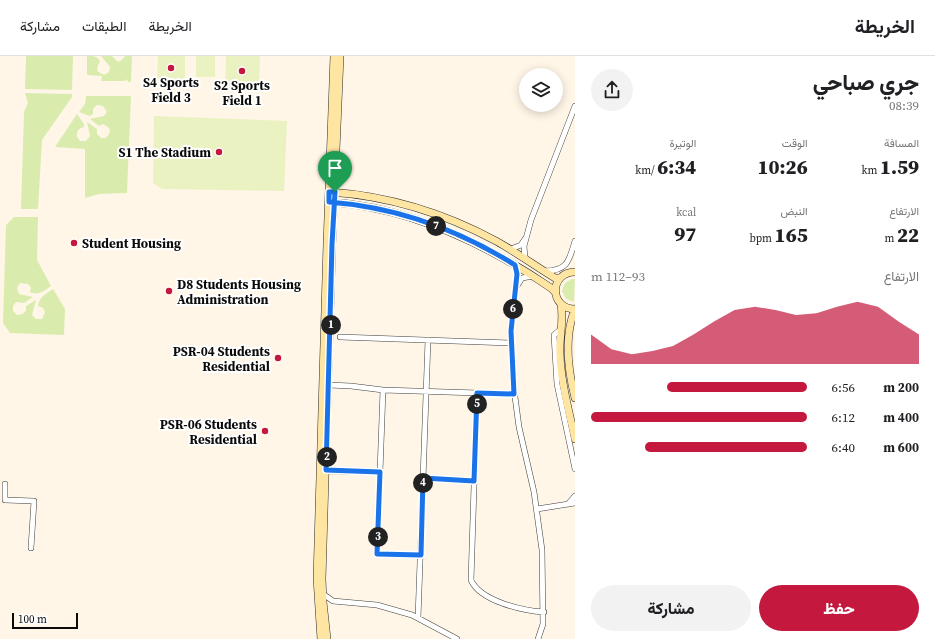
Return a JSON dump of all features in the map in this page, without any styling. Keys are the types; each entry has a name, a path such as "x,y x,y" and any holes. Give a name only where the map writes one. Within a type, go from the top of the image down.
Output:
{"main road":[{"path":"332,192 334,56"},
{"path":"321,639 317,602 317,578 331,202 340,56"},
{"path":"332,192 374,197 425,210 463,225 511,249 544,271 559,278 573,272 575,265"},
{"path":"331,202 383,210 432,224 469,239 515,265 551,288 555,292 563,314 560,354 562,378 575,439"},
{"path":"327,639 323,594 329,385 331,202"},
{"path":"555,292 559,278"},
{"path":"561,305 575,309 571,317 569,352 575,398"}],"street":[{"path":"511,249 521,245 525,239 536,204 575,106"},
{"path":"525,239 525,258"},
{"path":"544,271 556,270 566,265 575,242"},
{"path":"515,265 516,278 512,343 514,394 519,427 536,509 543,568 544,612 542,631 538,639"},
{"path":"516,278 533,276"},
{"path":"515,291 522,278"},
{"path":"561,329 554,335 555,368 575,469"},
{"path":"340,337 512,343"},
{"path":"418,618 428,340"},
{"path":"329,385 383,390 514,394"},
{"path":"383,390 377,554 421,555"},
{"path":"477,393 471,572 472,584 491,597 508,605 544,612"},
{"path":"326,470 380,472"},
{"path":"423,478 474,481"},
{"path":"5,484 5,500 34,501 31,548"},
{"path":"572,503 575,496"},
{"path":"536,509 572,503"},
{"path":"572,503 575,508"},
{"path":"323,594 332,601 377,605 418,618 457,639"},
{"path":"324,611 332,601"}],"green space":[{"path":"26,56 73,56 72,90 25,89"},
{"path":"87,56 97,57 100,62 97,71 104,75 109,72 110,67 101,56 112,56 118,62 125,56 132,56 131,82 128,82 127,79 125,81 101,81 102,76 87,75"},
{"name":"S4 Sports Field 3","path":"158,56 185,56 185,80 157,79"},
{"path":"196,56 215,56 215,77 196,77"},
{"name":"S2 Sports Field 1","path":"226,56 260,56 259,87 225,86"},
{"path":"25,93 72,94 72,97 42,140 38,209 21,209 24,112 28,103"},
{"path":"86,96 131,96 127,193 99,194 85,198 85,149 55,147 77,114 84,124 84,127 77,131 77,137 80,141 86,141 90,136 87,122 97,129 97,134 101,138 108,135 110,130 108,127 103,124 99,126 90,119 104,116 107,112 103,106 97,105 93,109 93,114 90,116 79,112 85,104"},
{"name":"S1 The Stadium","path":"154,116 287,121 284,191 162,189 153,183"},
{"path":"14,217 38,217 37,260 51,286 41,292 33,293 30,292 31,288 28,284 20,283 17,288 19,294 33,297 24,303 16,302 13,306 13,311 17,315 22,314 26,311 26,306 36,300 32,315 36,319 42,319 45,312 43,308 38,306 40,300 53,289 65,309 64,335 10,333 3,323 6,225"},
{"path":"575,279 574,302 566,299 562,291 565,283"}],"place":[{"name":"S4 Sports Field 3","path":"171,68"},
{"name":"S2 Sports Field 1","path":"242,71"},
{"name":"S1 The Stadium","path":"219,152"},
{"name":"Student Housing","path":"74,243"},
{"name":"D8 Students Housing Administration","path":"169,291"},
{"name":"PSR-04 Students Residential","path":"278,358"},
{"name":"PSR-06 Students Residential","path":"265,431"}],"route":[{"path":"335,192 329,192 329,202 334,202 372,208 422,220 469,239 515,265 517,274 511,331 514,394 477,393 474,481 423,478 421,555 377,554 380,472 326,470 332,244 333,217 334,202 335,192"}]}
